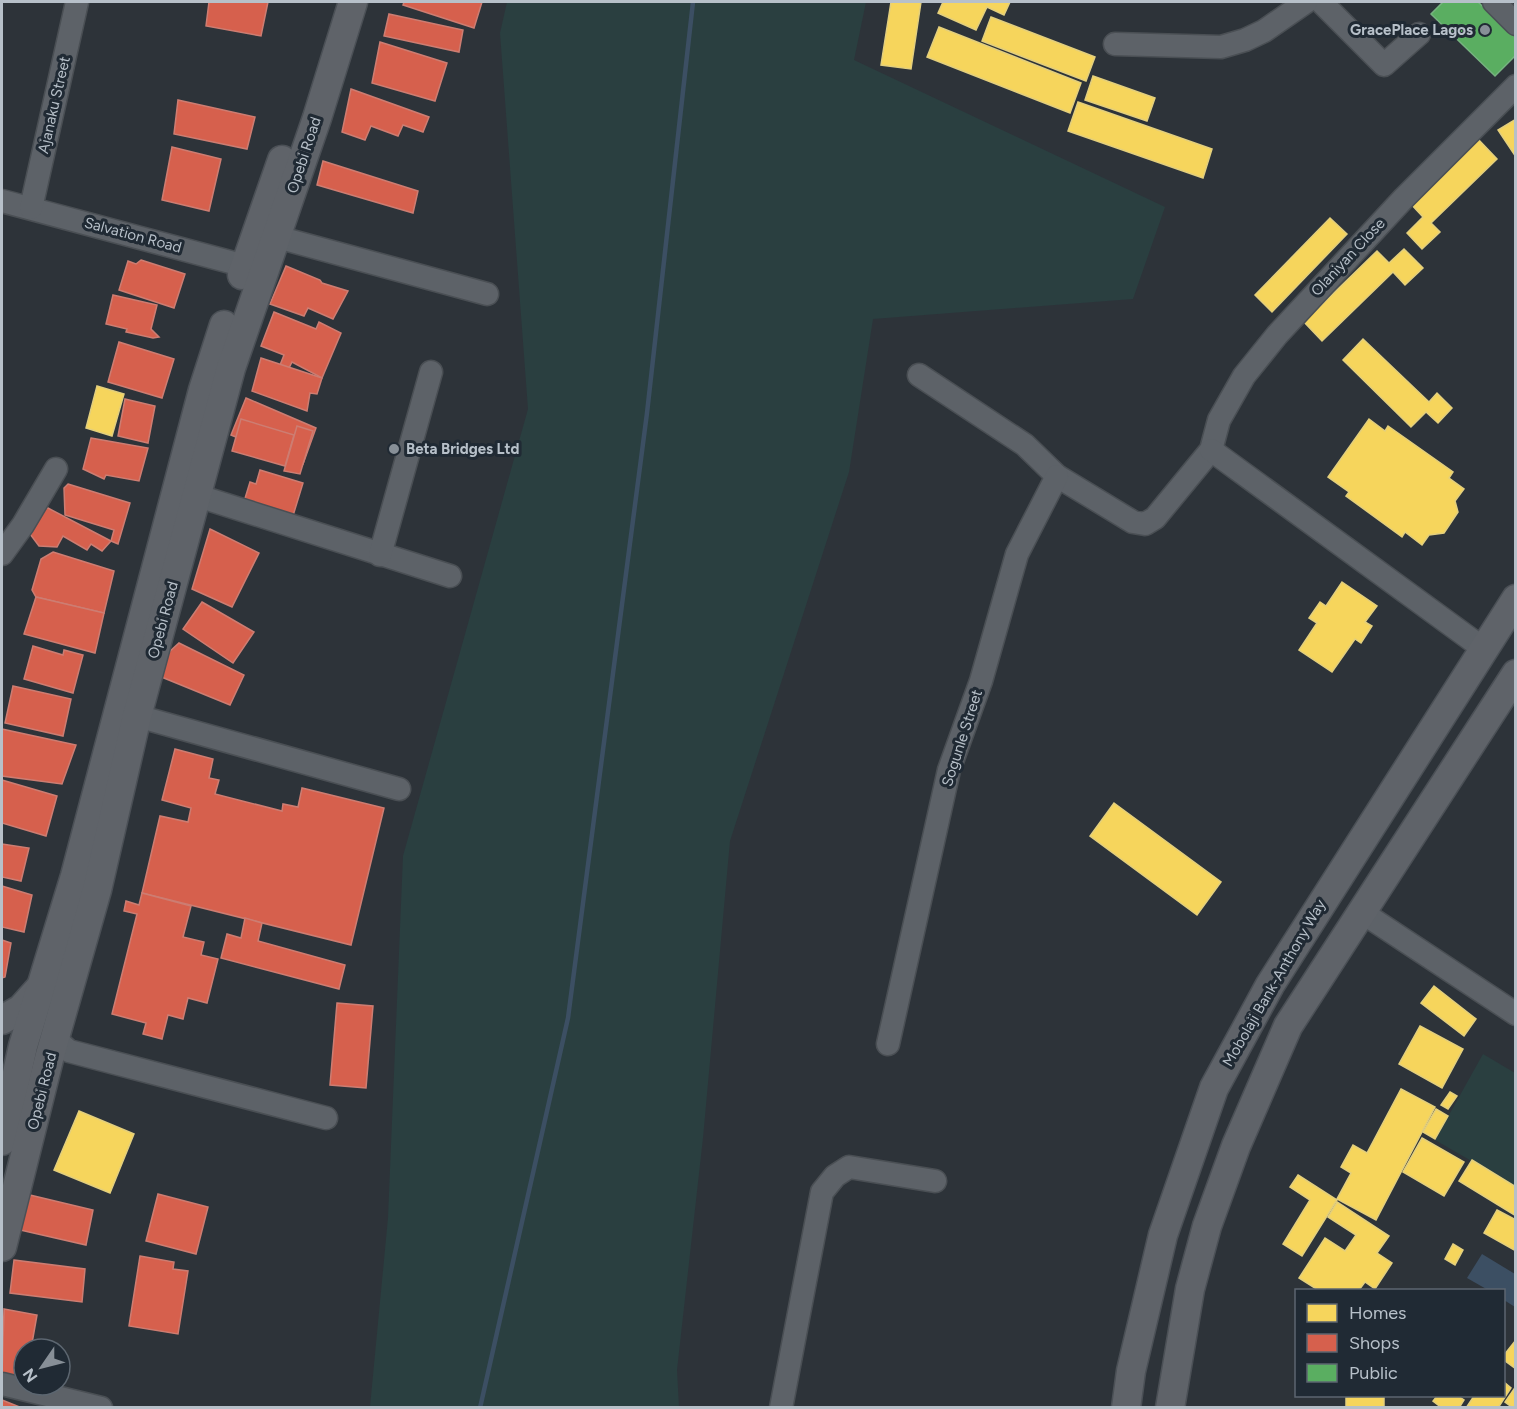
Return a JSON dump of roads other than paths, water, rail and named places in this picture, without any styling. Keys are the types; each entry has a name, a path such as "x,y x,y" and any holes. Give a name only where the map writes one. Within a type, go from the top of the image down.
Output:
{"main road":[{"name":"Opebi Road","path":"2,1247 58,1048 137,716 231,368 255,268 333,2"},
{"name":"Opebi Road","path":"2,1141 11,1098 13,1036 43,984 75,876 203,390 255,268 277,237 353,2"},
{"name":"Mobolaji Bank-Anthony Way","path":"1126,1407 1131,1371 1163,1235 1214,1088 1270,985 1515,598"},
{"path":"1170,1407 1190,1289 1208,1226 1233,1155 1288,1026 1515,674"},
{"path":"2,1020 21,1009 43,984"},
{"path":"13,1036 58,1048"},
{"path":"2,1068 8,1081 11,1098"}],"street":[{"name":"Ajanaku Street","path":"31,208 77,2"},
{"path":"1115,44 1221,47 1245,40 1264,31 1306,2"},
{"path":"1321,2 1384,65 1419,34"},
{"path":"1494,2 1515,24"},
{"name":"Olaniyan Close","path":"1211,450 1219,420 1244,376 1277,335 1404,198 1515,86"},
{"name":"Salvation Road","path":"2,201 255,268"},
{"path":"277,237 487,294"},
{"path":"380,555 431,372"},
{"path":"919,375 1025,445 1057,476 1133,522 1145,524 1155,518 1211,450 1484,649"},
{"path":"2,554 23,525 56,469"},
{"name":"Sogunle Street","path":"888,1044 949,770 981,681 1017,554 1057,476"},
{"path":"195,495 450,576"},
{"path":"137,716 399,789"},
{"path":"1363,913 1515,1014"},
{"path":"58,1048 326,1118"},
{"path":"781,1407 822,1192 835,1176 849,1167 935,1181"},
{"path":"2,1384 101,1407"}],"water":[{"path":"1482,1254 1515,1274 1515,1307 1505,1301 1505,1289 1486,1289 1467,1278"}],"waterway":[{"path":"480,1408 568,1018 647,413 693,2"}],"place":[{"name":"GracePlace Lagos","path":"1485,30"},
{"name":"Beta Bridges Ltd","path":"394,449"}]}
